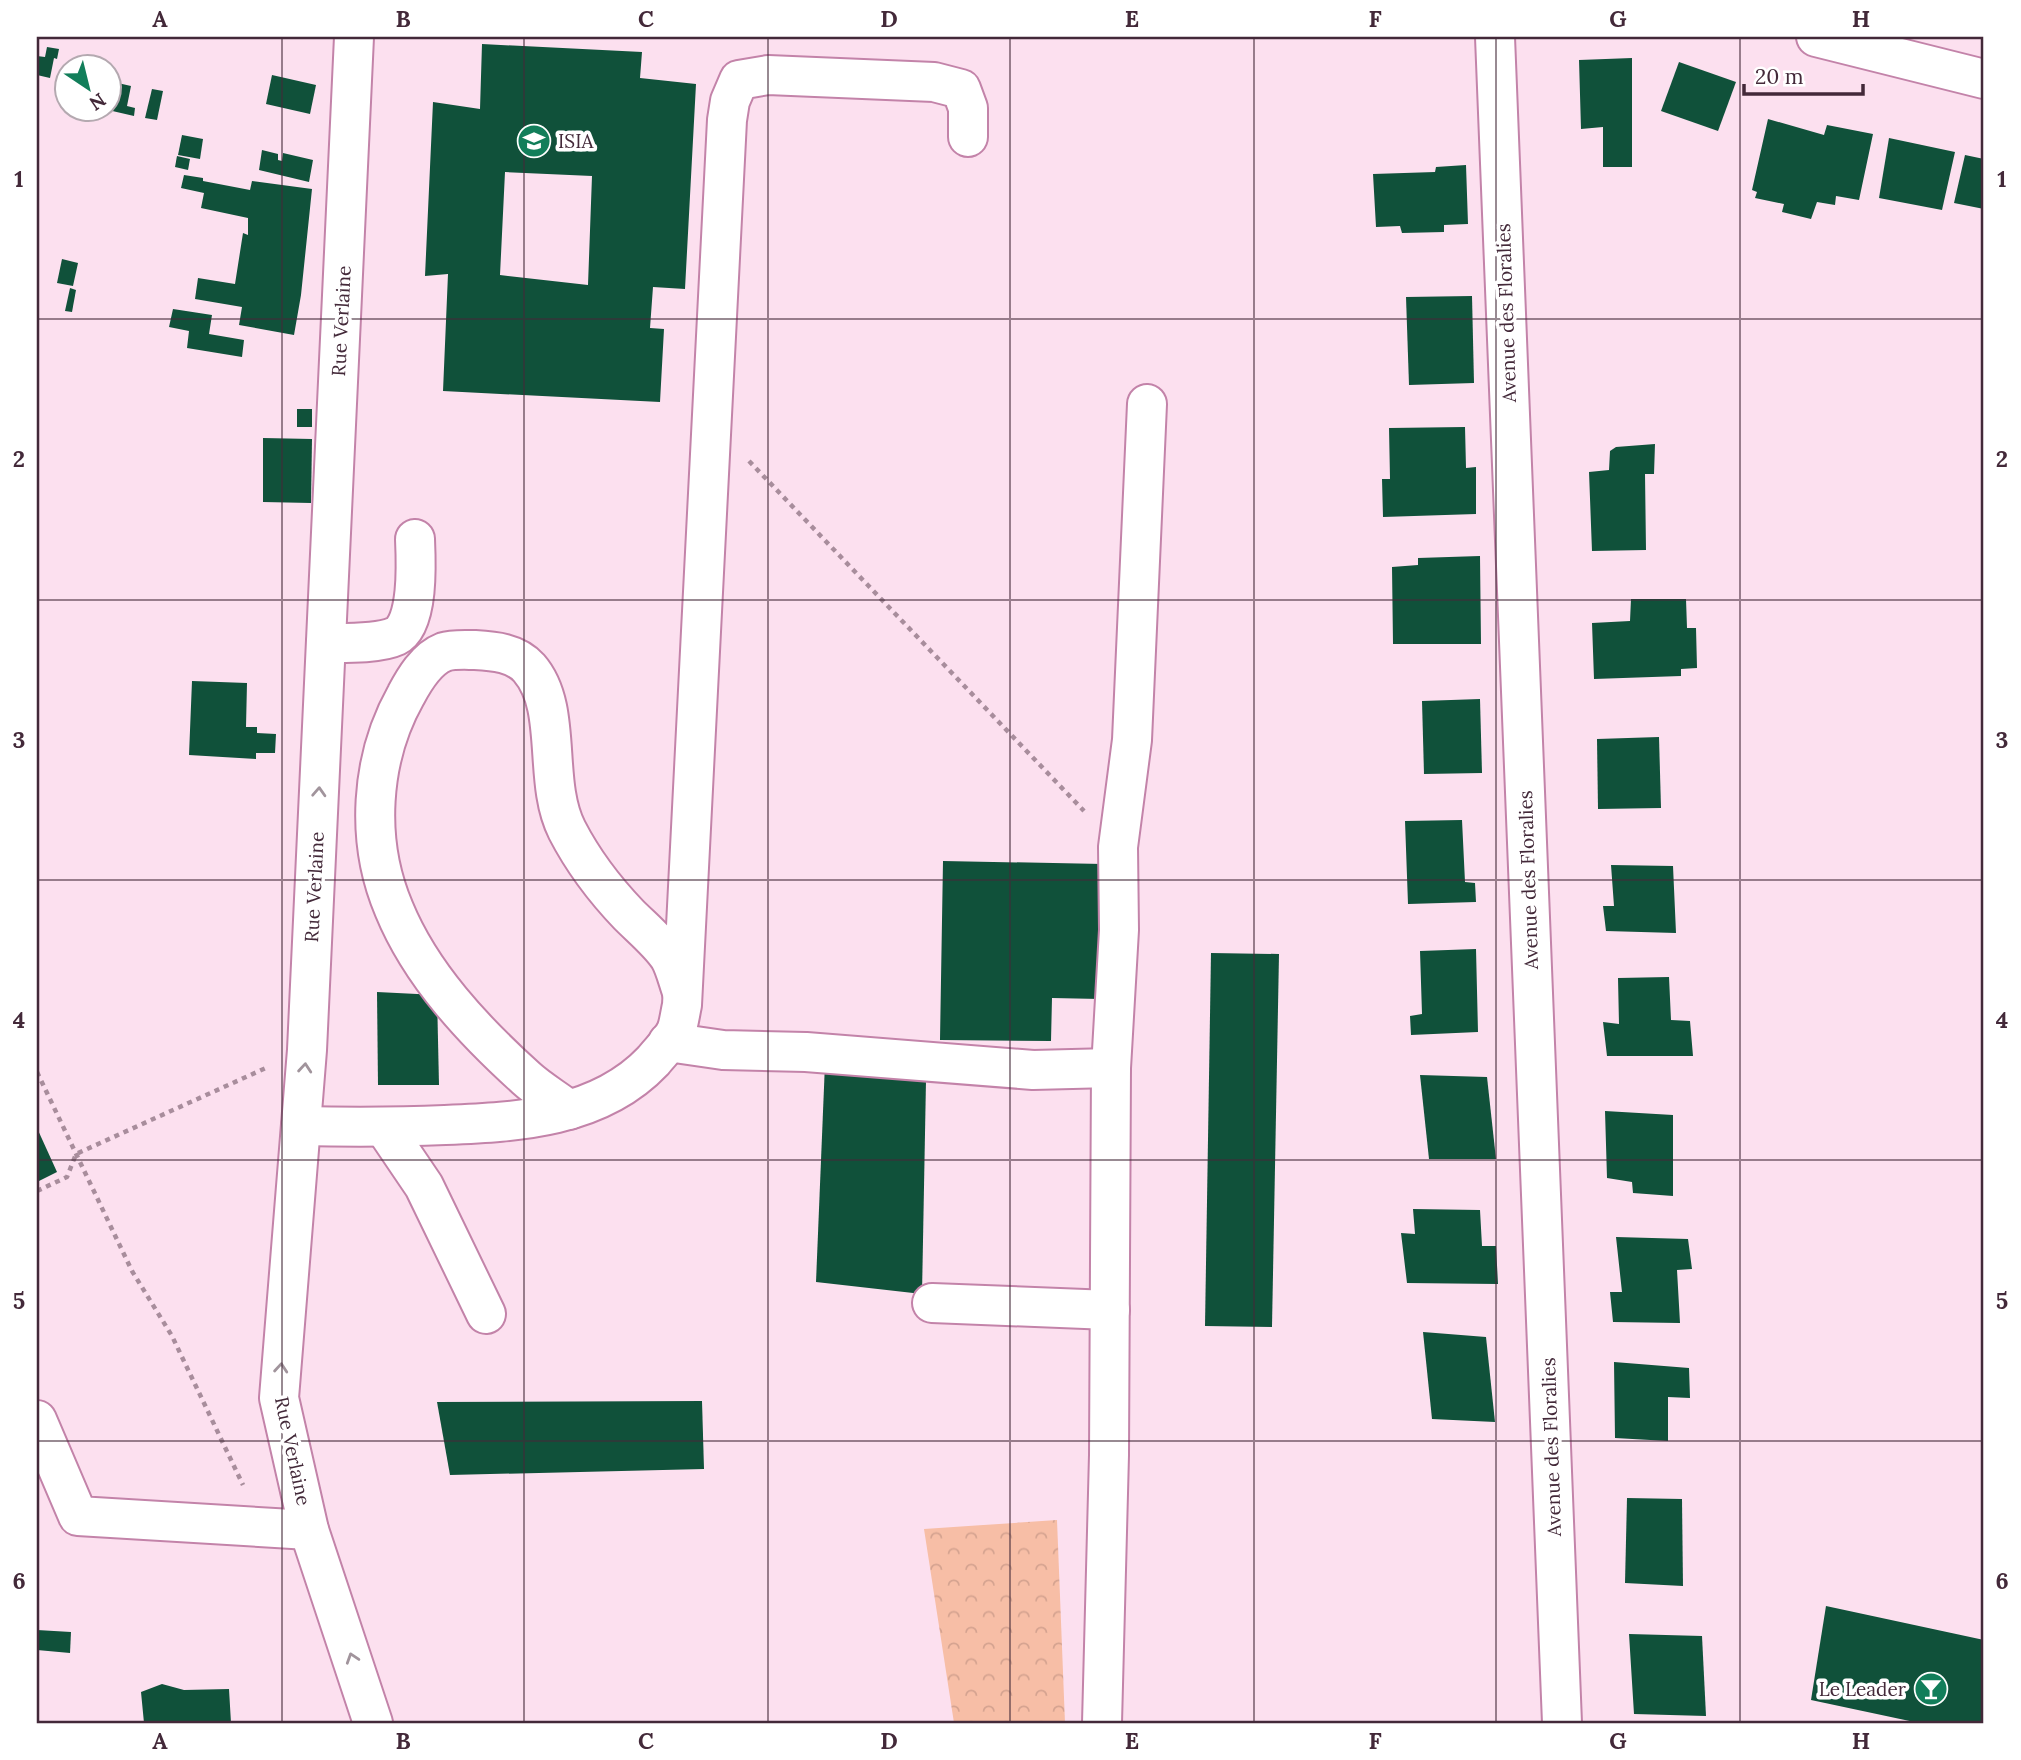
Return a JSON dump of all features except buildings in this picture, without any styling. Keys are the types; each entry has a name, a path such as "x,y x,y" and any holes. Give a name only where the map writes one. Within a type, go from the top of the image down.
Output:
{"street":[{"name":"Rue Verlaine","path":"354,37 307,1049 278,1398 309,1530 373,1723"},
{"name":"Avenue des Floralies","path":"1495,37 1562,1723"},
{"path":"1816,37 1984,79"},
{"path":"301,1126 497,1124 569,1110 592,1103 622,1087 642,1072 676,1032 682,1005 730,101 739,80 768,75 934,82 961,89 968,108 968,137"},
{"path":"1102,1723 1109,1455 1111,1068 1119,930 1118,847 1132,740 1147,404"},
{"path":"326,643 352,643 397,636 407,625 416,567 415,539"},
{"path":"569,1110 528,1080 461,1012 430,974 408,940 387,887 375,814 378,773 388,732 415,679 429,662 444,652 494,651 513,657 528,666 539,681 548,706 555,793 566,828 614,899 669,958 682,994"},
{"path":"668,1042 723,1050 806,1052 1033,1070 1111,1068"},
{"path":"384,1127 424,1186 486,1314"},
{"path":"932,1303 1110,1310"},
{"path":"37,1420 78,1516 309,1530"}],"path":[{"path":"711,421 1118,847"},
{"path":"37,1191 67,1177 76,1154 307,1049"},
{"path":"37,1072 132,1271 172,1336 263,1527"}],"green space":[{"path":"1057,1520 1065,1723 954,1723 924,1529"}],"place":[{"name":"ISIA","path":"534,141"},
{"name":"Le Leader","path":"1931,1689"}]}
